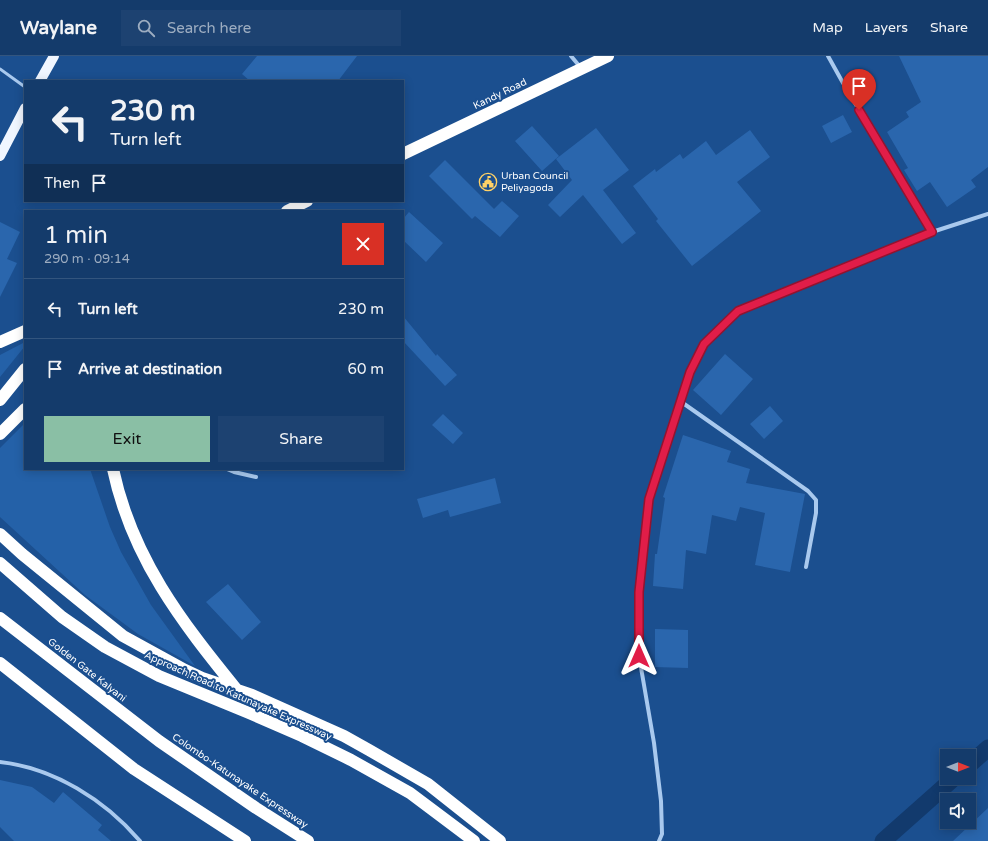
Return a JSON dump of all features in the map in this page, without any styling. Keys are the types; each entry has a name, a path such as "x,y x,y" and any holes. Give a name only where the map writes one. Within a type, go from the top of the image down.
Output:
{"highway":[{"name":"Kandy Road","path":"404,154 608,56"},
{"path":"288,210 305,202"},
{"path":"0,342 24,331"},
{"path":"0,400 24,370"},
{"path":"0,434 24,410"},
{"path":"113,470 118,493 150,571 193,634 238,691"},
{"name":"Approach Road to Katunayake Expressway","path":"0,534 22,554 123,636 202,678 252,695 344,736 428,784 500,841"},
{"name":"Approach Road to Katunayake Expressway","path":"0,563 62,617 105,647 159,676 302,736 351,760 410,793 474,841"},
{"name":"Golden Gate Kalyani","path":"0,618 159,741"},
{"path":"0,663 134,769 244,841"},
{"name":"Colombo-Katunayake Expressway","path":"159,741 256,808 308,841"}],"main road":[{"path":"41,80 54,56"},
{"path":"0,156 24,110"}],"street":[{"path":"571,56 582,69"},
{"path":"828,56 932,232"},
{"path":"659,841 662,834 661,801 654,743 639,656 639,592 649,499 690,372 704,344 738,311 932,232 988,214"},
{"path":"680,401 808,491 816,500 816,513 806,567"},
{"path":"229,470 256,476"},
{"path":"0,762 38,770 81,790 101,803 118,817 140,841"}],"lane":[{"path":"0,69 24,86"}],"shaded area":[{"path":"24,343 24,347 0,377 0,355"},
{"path":"24,424 24,470 90,470 110,527 121,552 151,605 195,666 138,634 85,595 0,517 0,448"}],"building":[{"path":"257,56 357,56 339,80 249,80 242,74"},
{"path":"899,56 988,56 988,167 971,180 976,187 947,207 930,182 917,191 904,170 908,168 887,132 909,117 906,112 921,102"},
{"path":"843,115 852,132 831,143 822,126"},
{"path":"532,126 559,156 542,171 515,141"},
{"path":"596,128 629,170 603,190 636,233 622,244 583,195 560,217 548,205 572,180 556,159"},
{"path":"750,130 770,157 737,182 761,211 692,266 656,221 658,219 633,186 655,169 656,172 680,154 683,159 706,141 716,155"},
{"path":"445,160 494,209 502,201 519,216 500,237 475,216 472,219 429,176"},
{"path":"409,212 443,243 426,262 404,241 404,218"},
{"path":"0,222 20,232 7,259 17,263 0,297"},
{"path":"404,317 436,356 437,354 457,375 445,386 404,342"},
{"path":"725,354 753,379 721,415 693,390"},
{"path":"770,406 783,421 764,439 750,424"},
{"path":"443,414 463,433 453,444 432,425"},
{"path":"683,435 731,451 727,462 750,469 746,483 805,494 790,572 755,565 765,513 740,507 736,521 712,515 706,554 686,550 683,589 653,586 655,554 657,554 665,498 663,497"},
{"path":"495,478 501,503 450,517 448,510 423,518 417,499"},
{"path":"228,584 261,622 242,640 206,602"},
{"path":"655,629 688,630 688,668 655,667"},
{"path":"0,780 32,787 54,803 63,792 102,825 98,830 111,841 14,841 0,827"},
{"path":"988,808 988,841 953,841 966,829 976,829 976,819"}],"waterway":[{"path":"976,759 988,748"},
{"path":"883,841 946,785"}],"place":[{"name":"Urban Council Peliyagoda","path":"488,182"}],"route":[{"path":"639,656 639,592 649,499 690,372 704,344 738,311 932,232 859,110"}]}
